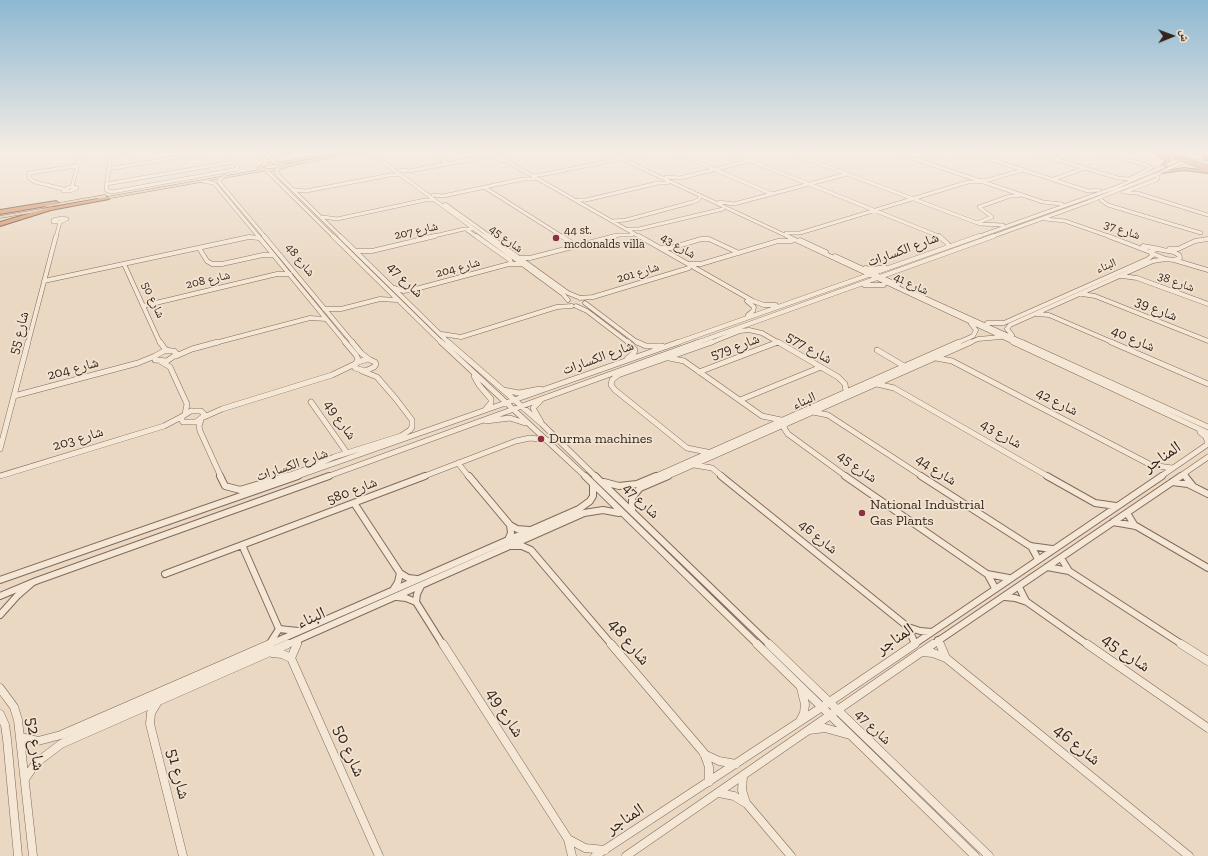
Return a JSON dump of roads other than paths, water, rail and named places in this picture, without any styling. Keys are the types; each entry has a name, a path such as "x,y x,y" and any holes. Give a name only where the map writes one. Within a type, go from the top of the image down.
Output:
{"highway":[{"path":"0,215 107,195"},
{"path":"0,224 50,209 107,195"}],"main road":[{"path":"107,195 124,192"},
{"path":"107,195 128,192"}],"street":[{"path":"69,196 70,192"},
{"path":"106,192 107,195 121,192"},
{"name":"شارع 48","path":"222,192 318,309 329,318 362,354 370,360"},
{"name":"شارع 48","path":"227,192 324,309 356,355 358,359 355,368 361,371"},
{"name":"شارع 47","path":"287,192 474,375 548,440 622,514 822,707 833,712 989,856"},
{"name":"شارع 47","path":"296,192 454,348 542,424 829,702 833,712 852,736 975,856"},
{"path":"301,197 305,192"},
{"name":"شارع 45","path":"426,192 568,293 579,297 585,302"},
{"path":"331,226 332,222 337,219 461,192"},
{"path":"492,192 577,246"},
{"name":"شارع 43","path":"558,192 622,230 659,247 756,302 768,305 789,302"},
{"name":"شارع 43","path":"560,192 612,220 689,268 751,304 754,307 753,311 744,318"},
{"path":"575,200 586,200 620,192"},
{"name":"شارع 41","path":"691,192 780,234 854,265 873,274 896,288 1208,433"},
{"name":"شارع 41","path":"698,192 786,233 868,276 878,278 903,288 976,320 1200,424 1208,426"},
{"path":"767,192 772,194"},
{"path":"719,202 734,204 779,192"},
{"path":"828,192 941,238 948,244 946,247"},
{"path":"895,192 979,223 992,226 1008,225"},
{"path":"786,233 800,233 876,211 934,192"},
{"path":"1005,192 1045,205 1047,208 1045,212"},
{"path":"1016,192 1043,202 1067,204"},
{"name":"شارع الكسارات","path":"0,580 557,386 1100,192"},
{"name":"شارع الكسارات","path":"0,596 36,581 1116,192"},
{"path":"1123,192 1140,194 1208,215"},
{"name":"شارع الكسارات","path":"1088,202 1101,200 1123,192"},
{"path":"979,223 992,217 979,207 1010,194"},
{"path":"425,200 443,196"},
{"path":"612,220 626,220 693,202 698,200 700,196"},
{"name":"شارع 45","path":"434,198 466,228 510,260 510,264"},
{"path":"583,204 586,200"},
{"path":"1101,200 1108,205 1203,233 1208,239"},
{"path":"713,203 716,206 714,210"},
{"path":"734,204 733,206 735,210"},
{"path":"627,229 639,229 714,210 730,211"},
{"name":"شارع 37","path":"1062,211 1061,216 1068,220 1143,246 1160,249"},
{"path":"321,216 337,219"},
{"name":"شارع 37","path":"1040,219 1065,221 1136,245 1152,254 1172,260"},
{"name":"شارع 55","path":"0,449 60,222"},
{"path":"979,223 985,229 983,234"},
{"name":"شارع 207","path":"356,251 372,251 466,228 474,229"},
{"name":"شارع 45","path":"474,229 563,294 569,304 574,306"},
{"path":"519,257 530,258 619,235 633,234 639,229"},
{"path":"619,235 622,230"},
{"path":"249,238 256,233"},
{"path":"687,264 701,264 778,241 797,240 800,233"},
{"path":"1165,250 1178,248 1195,240 1203,233"},
{"path":"778,241 781,238 780,234"},
{"path":"44,282 199,248 249,238 259,238"},
{"path":"659,247 671,248 709,239 739,252"},
{"path":"1195,240 1208,239"},
{"name":"شارع 48","path":"199,248 207,261 212,264 222,264 263,255 273,255"},
{"path":"668,253 671,248"},
{"path":"1172,260 1178,259 1178,248"},
{"path":"1160,249 1179,255 1186,260 1208,269"},
{"name":"البناء","path":"976,320 990,324 1004,323 1148,259 1152,254 1152,250 1160,249"},
{"name":"شارع 48","path":"263,255 270,250"},
{"name":"شارع 207","path":"364,258 372,251"},
{"path":"510,264 514,258"},
{"path":"527,264 530,258"},
{"name":"البناء","path":"1016,338 1009,332 1008,327 1153,261 1166,259"},
{"path":"1172,260 1208,269"},
{"path":"854,265 873,268 902,263"},
{"name":"شارع 50","path":"124,264 161,345"},
{"name":"شارع 204","path":"394,288 403,291 412,290 510,264 522,264"},
{"path":"697,269 697,267 701,264"},
{"path":"844,264 856,274 849,281"},
{"name":"شارع 208","path":"277,274 285,268"},
{"name":"شارع 201","path":"574,306 593,297 689,268"},
{"name":"شارع 38","path":"1130,272 1137,278"},
{"path":"892,273 892,279 903,288"},
{"name":"شارع 208","path":"143,306 277,274 290,274"},
{"name":"شارع 38","path":"1120,276 1137,278 1208,304"},
{"path":"849,288 875,284 896,288"},
{"path":"406,300 406,295 412,290"},
{"name":"شارع 39","path":"1089,290 1090,293 1095,296 1208,341"},
{"path":"380,299 388,291"},
{"name":"شارع 39","path":"1080,294 1095,296"},
{"name":"شارع 201","path":"567,301 579,297 593,297"},
{"path":"185,423 181,421 186,404 170,367 154,359 161,345 165,349 173,351 192,349 310,318 329,318 333,313 341,309 380,299 397,300"},
{"path":"557,307 567,301"},
{"path":"585,302 591,309 638,343 651,346 669,345"},
{"path":"440,334 461,336 557,307 574,306 587,311 632,345 635,350 634,353 624,361"},
{"path":"310,318 316,314 318,309"},
{"path":"324,309 341,309"},
{"path":"1045,309 1049,315"},
{"name":"شارع 40","path":"1034,314 1049,315 1208,384"},
{"name":"البناء","path":"602,481 619,486 638,484 770,430 846,392 973,336 976,330 969,322"},
{"name":"شارع الكسارات","path":"710,454 697,452 687,448 614,390 611,382 618,375 740,331 753,330"},
{"name":"شارع 577","path":"753,330 778,342 843,381 847,388 846,392"},
{"path":"454,348 455,342 461,336"},
{"name":"البناء","path":"633,511 631,500 637,490 693,465 710,454 764,427 812,412 946,352 981,338 1004,337"},
{"path":"699,342 716,340"},
{"name":"شارع 579","path":"699,372 778,342"},
{"path":"174,357 192,349"},
{"path":"877,350 904,366"},
{"path":"170,367 176,352 173,351"},
{"name":"شارع 204","path":"14,396 138,363 156,355 173,351"},
{"path":"684,361 682,356 685,351"},
{"name":"شارع 42","path":"946,352 947,356 952,361"},
{"name":"شارع 204","path":"138,363 158,361 174,357"},
{"name":"شارع 42","path":"935,358 952,361 1151,464 1173,468"},
{"path":"664,359 684,361 762,416 784,422 785,430 790,436"},
{"path":"202,418 222,409 332,375 362,360 370,360 375,362 375,366 370,369 332,375"},
{"path":"740,400 821,367"},
{"name":"شارع الكسارات","path":"202,418 199,426 200,431 223,483 228,488 234,490 253,488 318,464 330,458 400,436 410,430 412,427 412,420 380,380 374,375 361,371"},
{"path":"474,375 479,385 491,399 491,403 485,411"},
{"path":"889,378 894,388"},
{"name":"شارع 43","path":"876,384 894,388 1095,503 1116,506"},
{"path":"500,389 518,393 557,386"},
{"path":"542,424 533,408 544,398"},
{"name":"شارع 49","path":"311,402 347,453"},
{"path":"186,404 205,414 202,418"},
{"path":"825,406 828,415"},
{"path":"200,411 222,409"},
{"name":"شارع 203","path":"164,426 184,415 200,411"},
{"name":"شارع 44","path":"812,412 828,415 1030,546 1052,549"},
{"path":"762,416 766,423 764,427"},
{"name":"شارع 203","path":"0,476 164,426 193,423 202,418"},
{"path":"473,423 510,418 534,428"},
{"path":"1187,424 1205,436 1208,444"},
{"name":"شارع 45","path":"770,430 781,432 790,436 987,574 1010,578"},
{"name":"شارع 580","path":"165,574 523,439 548,440"},
{"name":"المناجر","path":"595,856 800,722 1208,444"},
{"path":"693,465 712,468 710,454"},
{"path":"318,464 357,455"},
{"name":"المناجر","path":"626,856 938,640 1019,587 1208,457"},
{"path":"458,463 510,525 512,533 509,543 531,550 533,532 522,530 510,525"},
{"name":"شارع 42","path":"1151,464 1160,476"},
{"name":"شارع 46","path":"712,468 908,627 920,631 932,632"},
{"path":"1184,474 1193,486"},
{"path":"1172,482 1193,486 1208,494"},
{"name":"البناء","path":"20,737 28,740 38,740 61,735 268,649 394,594 533,532 585,506 593,496 593,485"},
{"path":"354,503 400,573 408,578 420,582 416,602 394,594 400,573"},
{"name":"شارع 43","path":"1095,503 1104,515"},
{"name":"البناء","path":"533,532 590,511 603,510 622,514"},
{"path":"1127,513 1136,526"},
{"path":"1112,522 1136,526 1208,568"},
{"path":"242,545 279,629"},
{"name":"شارع 44","path":"1030,546 1038,559"},
{"name":"شارع 48","path":"531,550 704,753 719,762 736,764"},
{"path":"1061,558 1070,571 1208,661"},
{"path":"1047,567 1070,571"},
{"name":"شارع 45","path":"987,574 995,588"},
{"path":"0,615 17,596 36,581"},
{"name":"شارع 45","path":"1019,587 1027,602"},
{"name":"شارع 45","path":"1004,597 1015,598 1027,602 1208,728"},
{"name":"شارع 49","path":"416,602 568,839 572,856"},
{"name":"شارع 46","path":"908,627 915,644"},
{"path":"279,629 300,635 294,648 292,658 268,649 279,629"},
{"name":"شارع 46","path":"938,640 946,658"},
{"name":"البناء","path":"25,779 36,763 52,750 268,649"},
{"name":"شارع 46","path":"921,652 933,653 946,658 1189,856"},
{"name":"شارع 50","path":"292,658 379,856"},
{"path":"800,686 805,704 804,713 800,722"},
{"name":"شارع 52","path":"0,688 14,707 18,720 33,856"},
{"name":"شارع 51","path":"158,701 151,713 150,724 183,856"},
{"name":"شارع 52","path":"0,714 5,726 7,739 18,856"},
{"path":"808,730 825,728 852,736"},
{"name":"شارع 48","path":"704,753 709,767 709,782"},
{"path":"743,776 742,790 747,804"},
{"path":"719,793 734,796 747,804 791,856"},
{"path":"568,839 585,848 604,850"}],"place":[{"name":"44 st. mcdonalds villa","path":"556,238"},
{"name":"Durma machines","path":"541,439"},
{"name":"National Industrial Gas Plants","path":"862,513"}]}
